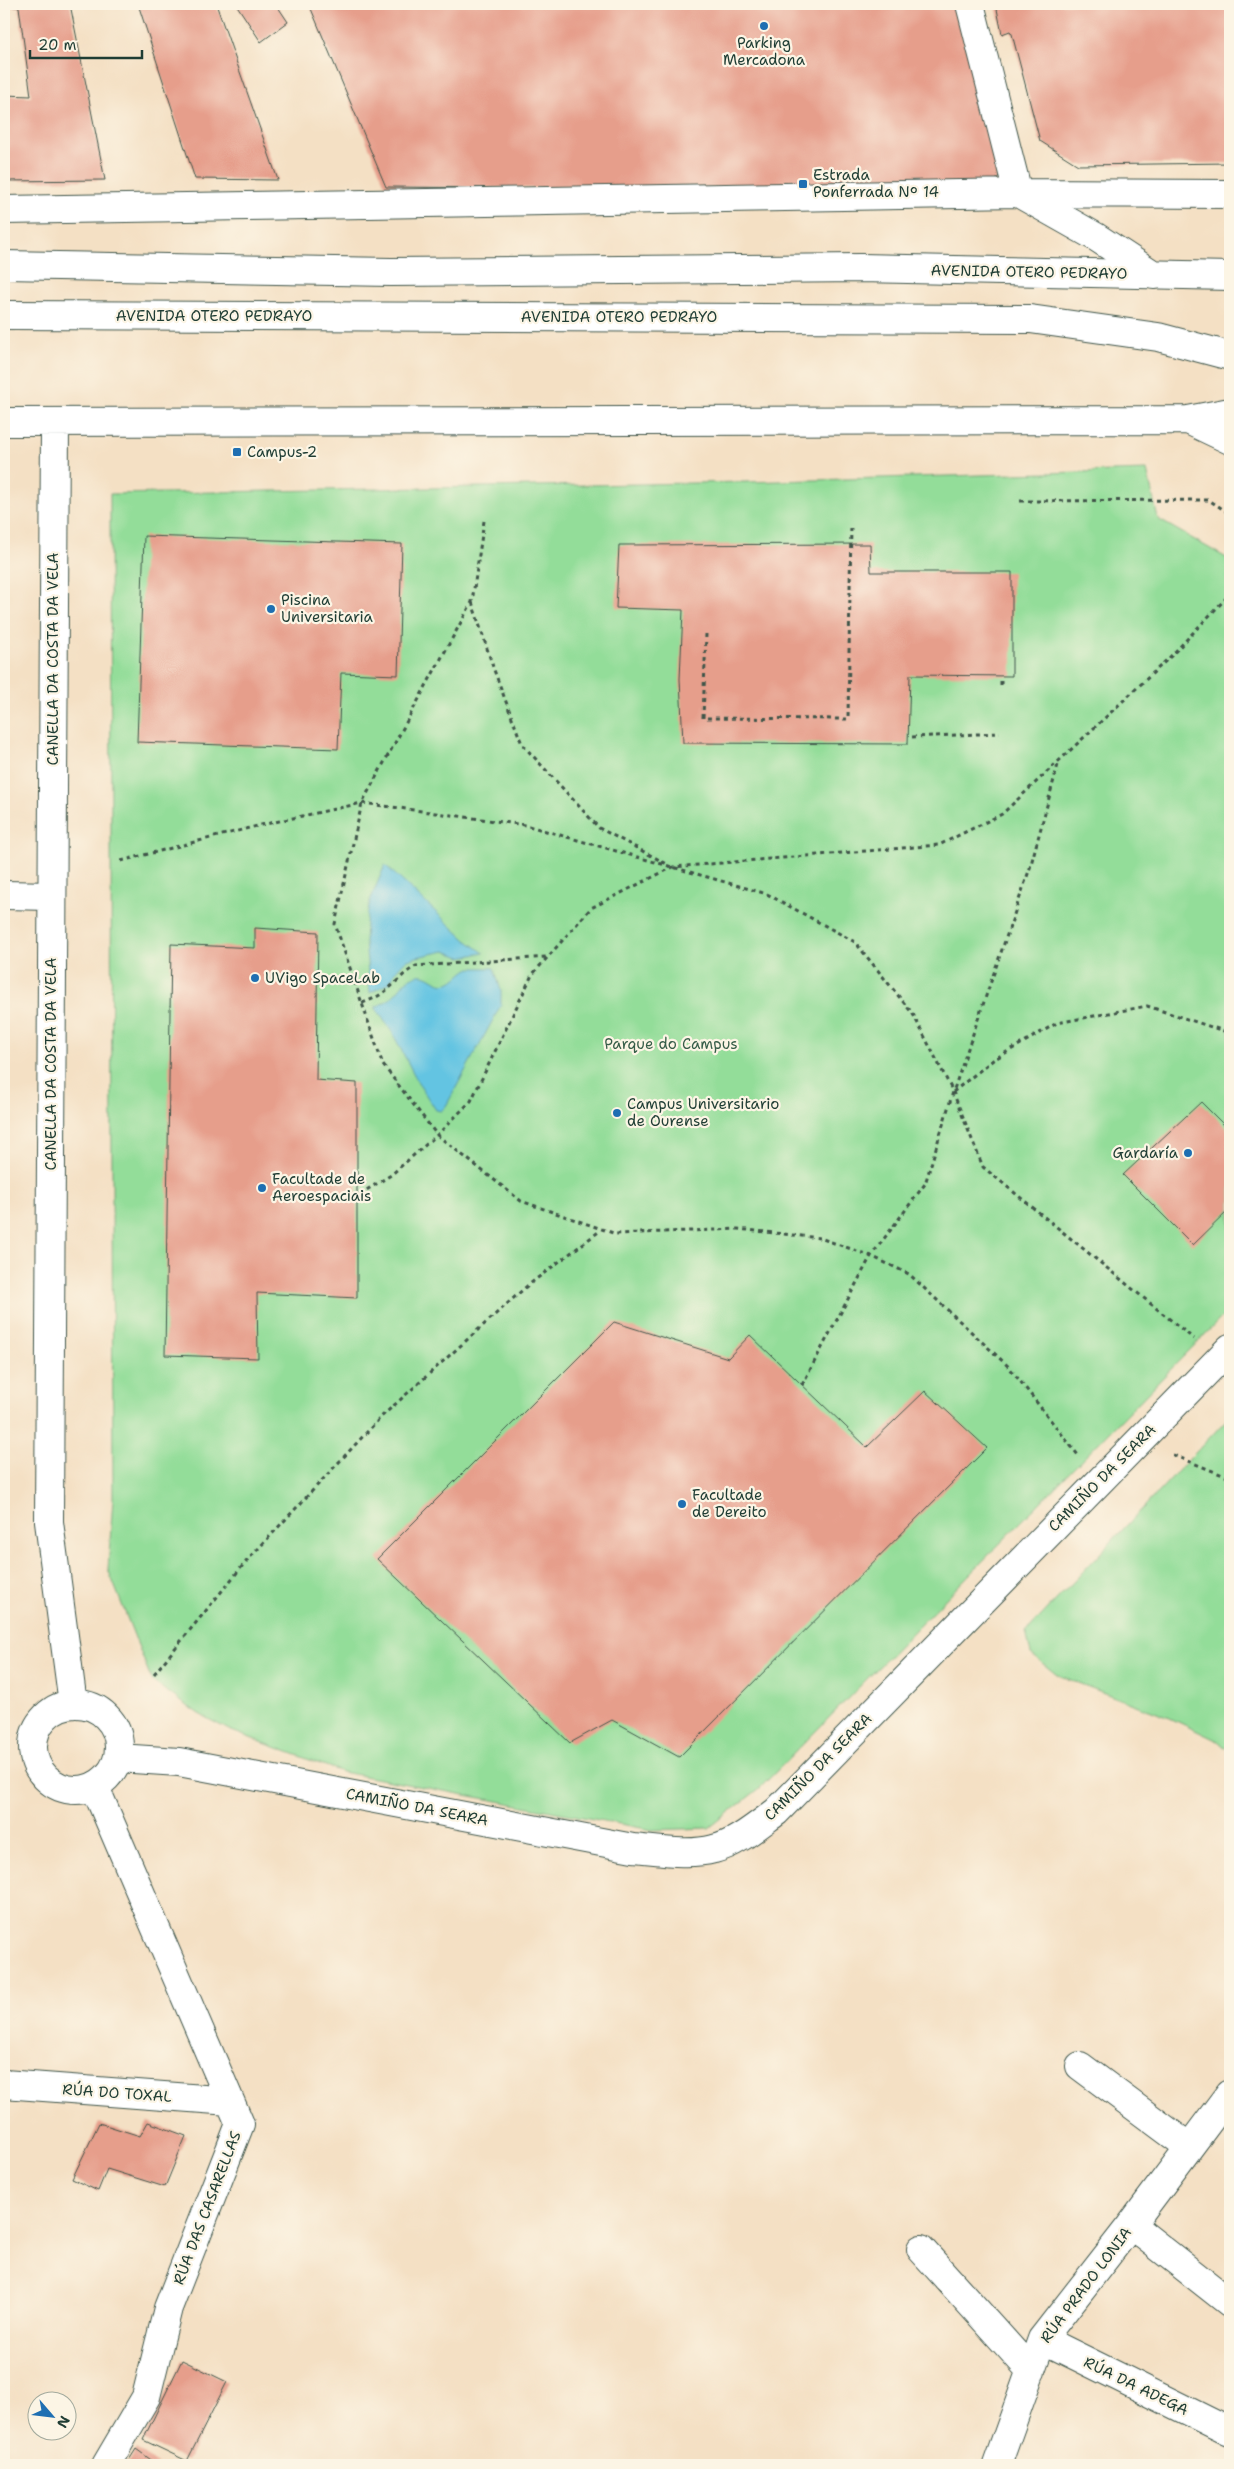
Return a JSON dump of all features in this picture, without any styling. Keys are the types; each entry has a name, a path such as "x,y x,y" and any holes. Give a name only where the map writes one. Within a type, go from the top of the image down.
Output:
{"street":[{"path":"970,4 1018,193"},
{"path":"4,210 1018,193 1230,194"},
{"name":"AVENIDA OTERO PEDRAYO","path":"1018,193 1096,237 1154,275"},
{"name":"AVENIDA OTERO PEDRAYO","path":"4,265 391,272 861,268 1230,276"},
{"name":"AVENIDA OTERO PEDRAYO","path":"4,316 1030,319 1158,337 1230,356"},
{"path":"4,422 1188,420 1230,412"},
{"path":"1188,420 1230,440"},
{"name":"CANELLA DA COSTA DA VELA","path":"55,422 49,1522 73,1704"},
{"path":"4,896 52,896"},
{"name":"CAMIÑO DA SEARA","path":"118,1758 178,1762 633,1848 678,1852 714,1849 746,1834 776,1812 1098,1481 1225,1354"},
{"path":"73,1704 93,1707 109,1719 119,1737 118,1758 114,1769 106,1779 95,1786 82,1790 68,1790 55,1786 44,1777 36,1766 33,1738 47,1714 60,1707 73,1704"},
{"name":"RÚA DAS CASARELLAS","path":"95,1786 240,2124 168,2308 146,2397 106,2465"},
{"path":"1080,2066 1189,2146"},
{"name":"RÚA DO TOXAL","path":"4,2084 230,2101"},
{"name":"RÚA PRADO LONIA","path":"997,2465 1042,2339 1230,2093"},
{"path":"1131,2225 1230,2303"},
{"path":"921,2249 1031,2371"},
{"name":"RÚA DA ADEGA","path":"1042,2339 1230,2432"}],"path":[{"path":"1020,501 1209,500 1230,514"},
{"path":"484,521 472,602 362,803 335,924 382,1065 437,1135 521,1201 616,1234 738,1229 820,1238 871,1256 909,1274 1009,1367 1098,1481"},
{"path":"706,634 703,718 848,719 851,524"},
{"path":"360,1194 392,1175 437,1135 470,1101 532,975 591,908 673,867 939,845 1002,814 1170,657 1230,594"},
{"path":"472,602 494,670 522,744 600,828 673,867"},
{"path":"1001,681 1001,688"},
{"path":"912,738 1000,733"},
{"path":"802,1385 871,1256 924,1184 953,1092 1030,868 1059,761"},
{"path":"121,861 261,825 362,803 525,824 767,894 855,942 913,1014 953,1092 983,1167 1225,1354"},
{"path":"362,1003 385,994 407,972 416,966 548,957"},
{"path":"953,1092 993,1060 1058,1023 1147,1006 1230,1033"},
{"path":"154,1674 244,1564 381,1417 527,1286 602,1230"},
{"path":"1139,1440 1230,1478"}],"green space":[{"name":"Parque do Campus","path":"1147,470 1158,519 1230,560 1230,1309 760,1788 709,1828 652,1830 342,1772 229,1730 199,1714 152,1681 108,1569 113,1499 110,494 746,482"},
{"path":"1230,1416 1230,1752 1218,1741 1170,1718 1057,1675 1031,1654 1026,1632"}],"water":[{"path":"385,865 466,940 484,953 461,957 445,951 405,961 394,973 391,982 370,993 365,941 366,922 370,901"},
{"path":"470,968 494,968 501,991 501,1005 446,1106 441,1111 436,1110 420,1086 392,1032 375,1007 391,998 406,982 415,976 424,975 444,984 454,980"}],"building":[{"path":"4,4 70,4 105,180 4,181 4,95 31,96 19,7 4,6"},
{"path":"138,4 216,4 278,180 195,179"},
{"path":"236,4 276,4 288,22 261,42"},
{"path":"309,4 967,4 1009,162 988,191 386,187"},
{"path":"996,4 1230,4 1230,163 1078,165 1040,141 1012,34 1010,31 1002,34"},
{"name":"Piscina Universitaria","path":"144,536 402,544 398,675 341,673 338,749 137,742"},
{"path":"870,544 871,572 1012,572 1012,676 910,675 908,744 683,743 680,679 683,610 616,608 619,545"},
{"name":"Facultade de Aeroespaciais","path":"255,928 318,932 316,1080 357,1083 357,1298 257,1293 258,1358 165,1355 171,944 255,948"},
{"name":"Gardaría","path":"1201,1102 1230,1131 1230,1209 1193,1245 1123,1175"},
{"name":"Facultade de Dereito","path":"614,1322 728,1358 750,1335 867,1447 925,1391 987,1448 679,1757 612,1720 570,1743 377,1559"},
{"path":"148,2122 186,2136 165,2187 107,2169 98,2191 72,2179 99,2123 140,2136"},
{"path":"182,2360 227,2382 187,2461 143,2440"},
{"path":"136,2449 158,2465 126,2465"}],"place":[{"name":"Parking Mercadona","path":"764,26"},
{"name":"Estrada Ponferrada Nº 14","path":"803,184"},
{"name":"Campus-2","path":"237,452"},
{"name":"Piscina Universitaria","path":"271,609"},
{"name":"UVigo SpaceLab","path":"255,978"},
{"name":"Campus Universitario de Ourense","path":"617,1113"},
{"name":"Gardaría","path":"1188,1153"},
{"name":"Facultade de Aeroespaciais","path":"262,1188"},
{"name":"Facultade de Dereito","path":"682,1504"}]}
